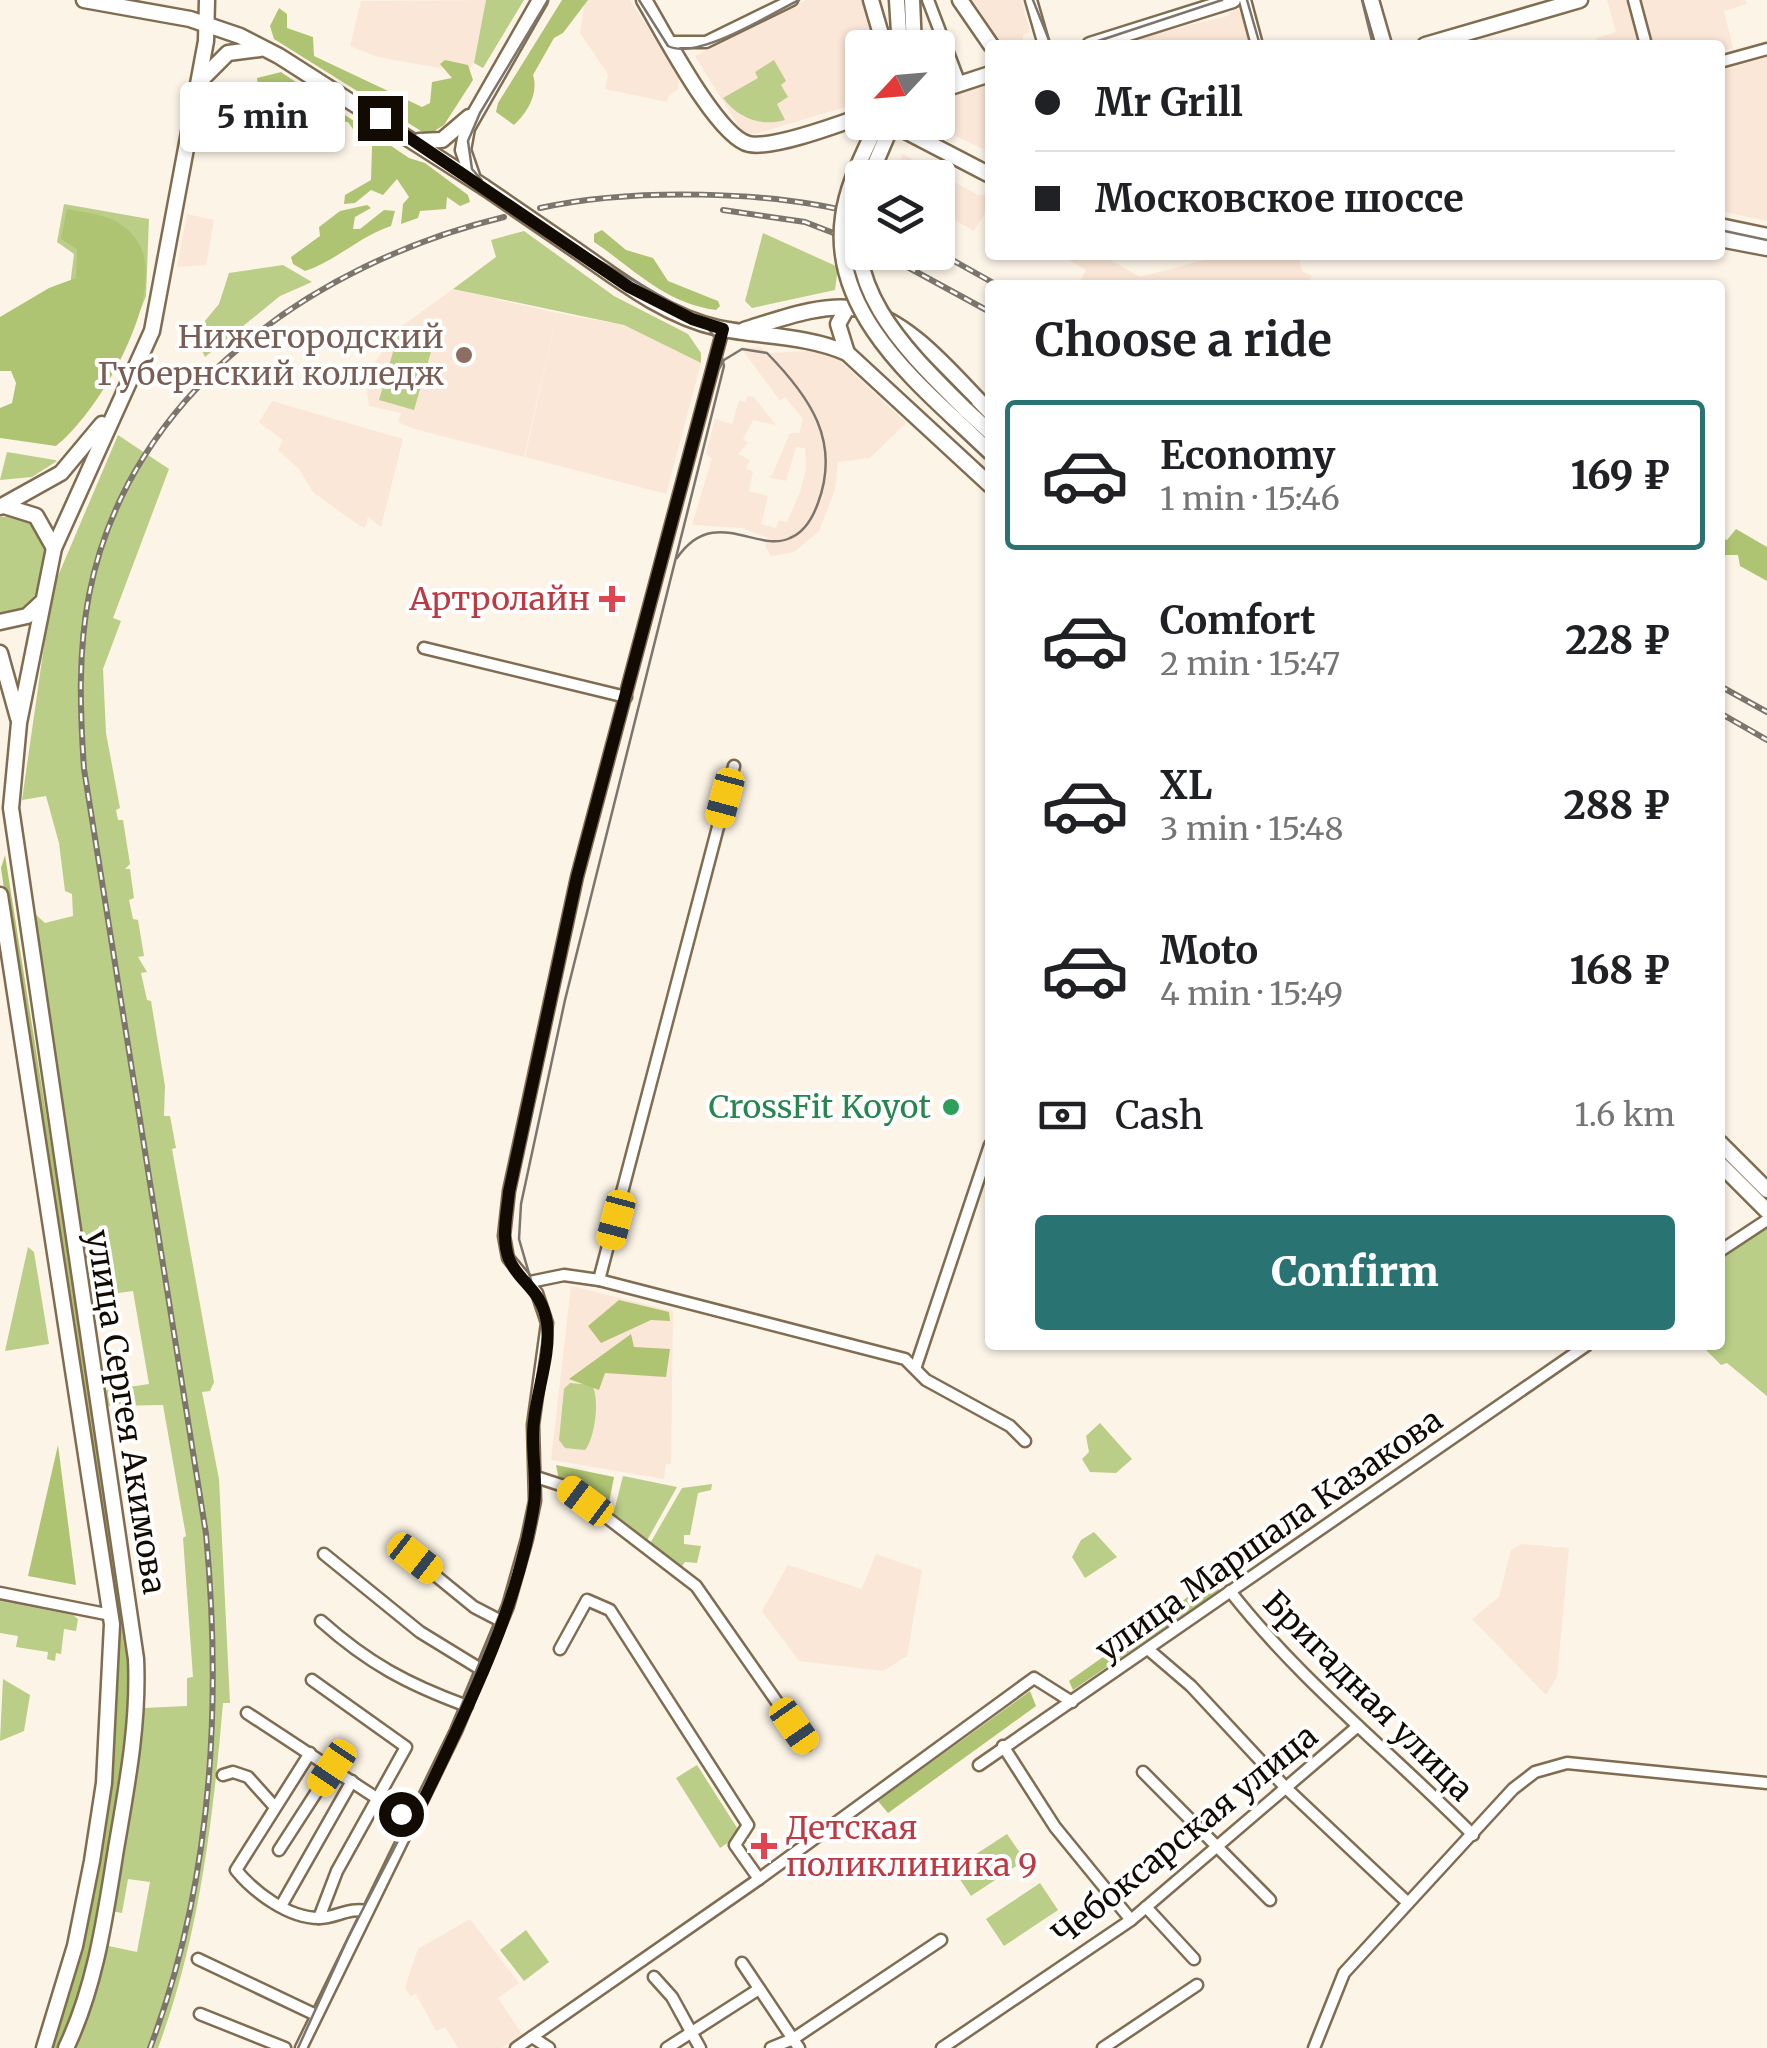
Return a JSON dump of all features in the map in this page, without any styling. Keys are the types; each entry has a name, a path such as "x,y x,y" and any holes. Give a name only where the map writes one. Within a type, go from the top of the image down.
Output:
{"main road":[{"path":"84,0 207,23 269,50 414,140 660,305 723,329 826,344 846,353 985,481"},
{"path":"2,506 45,485 75,460 129,385 159,306 200,82 208,0"},
{"path":"478,182 464,141 476,107 540,0"},
{"path":"644,0 721,123 742,142 762,144 845,122"},
{"path":"871,0 880,30"},
{"path":"897,0 899,30"},
{"path":"912,0 913,30"},
{"path":"960,0 988,40"},
{"path":"1106,40 1232,0"},
{"path":"1371,0 1383,40"},
{"path":"1443,40 1580,0"},
{"path":"200,82 228,52 245,48 269,50"},
{"path":"955,86 985,76"},
{"path":"414,140 442,140 476,107"},
{"path":"871,140 843,213 846,268 860,306 883,344 961,415 985,429"},
{"path":"930,140 985,172"},
{"path":"1725,227 1767,236"},
{"path":"1725,240 1767,248"},
{"path":"864,270 872,299 910,354 985,446"},
{"path":"744,330 846,308 882,318 928,352 985,407"},
{"path":"846,308 838,324 846,353"},
{"path":"891,391 914,391 922,384 929,368 928,352"},
{"name":"улица Сергея Акимова","path":"66,2048 89,1996 100,1942 132,1756 136,1659 5,838 19,723 54,548 129,385"},
{"path":"2,506 36,516 54,548"},
{"path":"0,622 27,616 41,602"},
{"path":"0,654 19,723"},
{"name":"улица Сергея Акимова","path":"0,895 111,1615 104,1783 92,1861 71,1960 44,2048"},
{"path":"1725,1147 1767,1190"},
{"path":"1725,1169 1767,1211"}],"street":[{"path":"671,42 706,42 792,0"},
{"path":"928,0 960,84"},
{"path":"1031,0 1043,40"},
{"path":"1246,0 1256,40"},
{"path":"1634,0 1645,40"},
{"path":"1725,61 1767,49"},
{"path":"301,2048 467,1706 502,1621 527,1539 536,1476 533,1425 547,1323 530,1282 508,1258 504,1236 509,1192 577,877 723,329"},
{"path":"424,648 626,697"},
{"path":"599,1280 734,766"},
{"path":"916,1366 985,1160"},
{"path":"1725,1248 1767,1220"},
{"path":"530,1282 564,1276 599,1280 902,1358 916,1366 926,1380 1010,1426 1024,1441"},
{"name":"улица Маршала Казакова","path":"979,1766 1581,1350"},
{"path":"536,1476 567,1487 696,1586 807,1745"},
{"path":"398,1545 474,1607 502,1621"},
{"path":"324,1554 420,1632 482,1670"},
{"name":"Бригадная улица","path":"1230,1591 1290,1662 1473,1835"},
{"path":"0,1593 111,1615"},
{"path":"560,1649 588,1600 610,1610 748,1825 735,1846 760,1878"},
{"path":"321,1621 366,1662 431,1694 467,1706"},
{"path":"1149,1650 1191,1686 1286,1788 1407,1902"},
{"path":"516,2048 760,1878 1034,1678 1072,1702"},
{"path":"312,1680 406,1747 337,1871 319,1918"},
{"path":"247,1713 413,1822"},
{"name":"Чебоксарская улица","path":"942,2048 1131,1920 1358,1726"},
{"path":"1003,1746 1055,1827 1131,1920"},
{"path":"310,1754 236,1870 248,1884 281,1906 319,1918 357,1908 366,1910"},
{"path":"1314,2048 1344,1973 1518,1784 1553,1764 1767,1783"},
{"path":"279,1850 332,1768"},
{"path":"224,1775 232,1772 248,1777 274,1806"},
{"path":"1143,1772 1213,1847 1270,1900"},
{"path":"281,1906 352,1781"},
{"path":"1146,1907 1194,1959"},
{"path":"771,2048 796,2043 941,1940"},
{"path":"198,1959 316,2015"},
{"path":"742,1964 796,2043"},
{"path":"654,1977 700,2048"},
{"path":"1103,2048 1197,1985"},
{"path":"666,2048 759,1989"},
{"path":"200,2014 285,2048"},
{"path":"532,2038 549,2048"}],"shaded area":[{"path":"486,0 474,63 467,73 378,57 350,46 361,1"},
{"path":"585,0 630,0 679,77 678,89 667,102 605,89 608,74 580,33"},
{"path":"806,0 865,0 875,30 845,30 845,107 755,134 742,132 695,56"},
{"path":"969,0 1021,0 1030,32 1023,35 1023,40 997,40"},
{"path":"1607,0 1629,0 1640,40 1597,40 1616,32"},
{"path":"1641,0 1745,0 1747,4 1724,11 1733,48 1725,50 1725,40 1651,40"},
{"path":"1235,8 1242,12 1250,40 1139,40 1145,36 1227,16"},
{"path":"1767,57 1767,221 1725,212 1725,70"},
{"path":"985,83 985,150 955,136 955,92"},
{"path":"955,182 985,195 985,213 974,231 955,220"},
{"path":"187,214 214,220 206,265 177,267"},
{"path":"1069,260 1111,260 1140,277 1204,260 1299,260 1302,271 1312,276 1310,280 1081,280 1086,270"},
{"name":"Нижегородский Губернский колледж","path":"453,289 557,313 524,457 415,429 398,422 401,413 369,406 365,378 395,331"},
{"path":"557,313 624,325 701,363 666,494 525,457"},
{"path":"760,347 769,353 822,350 833,354 906,423 870,458 838,462 835,490 819,531 794,552 771,556 765,546 768,538 743,528 692,525 712,458 706,454 715,419 732,424 739,400 746,402 747,396 754,397 776,425 753,420 743,439 748,443 738,454 750,460 746,469 753,471 749,491 768,496 761,524 776,528 779,520 787,522 800,492 806,469 805,448 796,447 786,481 767,477 772,475 790,433 799,433 803,419 785,397 780,401 741,348"},
{"path":"272,401 403,439 381,527 368,517 365,528 360,526 313,492 299,469 278,450 283,440 259,422"},
{"path":"571,1286 673,1311 671,1464 666,1464 664,1479 551,1460"},
{"path":"1521,1544 1569,1548 1557,1677 1546,1695 1472,1619 1499,1597 1511,1550"},
{"path":"876,1554 922,1570 907,1656 883,1671 799,1661 762,1611 788,1565 862,1589"},
{"path":"470,1919 519,1983 498,1998 522,2034 502,2048 458,2048 445,2027 436,2031 416,1994 410,1996 405,1987 418,1949"}],"green space":[{"path":"486,0 524,0 483,68 474,63"},
{"path":"562,0 588,0 563,33 554,38 533,75 531,103 514,125 496,112 498,103"},
{"path":"279,8 287,14 287,28 313,37 314,56 422,107 430,103 432,82 452,78 440,64 445,60 468,65 473,80 444,125 431,133 421,131 274,39 270,26"},
{"path":"774,60 786,81 781,85 788,97 777,104 785,120 767,122 743,116 723,98 758,78 755,72"},
{"path":"281,72 409,158 425,163 468,195 470,202 460,206 447,197 446,209 420,211 418,218 401,224 403,204 409,197 397,179 383,195 371,190 355,203 344,204 345,195 371,180 372,146 364,145 348,122 339,122 317,104 302,112 258,86 257,78"},
{"path":"64,204 149,219 146,296 135,324 68,302 74,254 57,242"},
{"path":"367,205 371,208 355,217 353,229 360,229 384,210 395,211 391,226 305,271 293,264 291,257 320,236 319,227 340,211"},
{"path":"67,209 113,220 135,238 145,260 145,287 138,317 110,379 92,407 56,446 0,438 0,408 12,403 16,383 11,371 0,371 0,317 49,288 76,278 77,249 61,239"},
{"path":"602,230 626,250 653,258 668,281 718,301 720,306 716,310 697,306 650,283 594,242 594,234"},
{"path":"524,231 614,296 688,334 701,353 701,363 624,325 453,289 496,257 491,240"},
{"path":"763,233 838,267 835,290 752,308 745,301"},
{"path":"283,265 312,282 280,296 205,357 194,334 219,304 229,273"},
{"path":"398,335 433,345 414,410 379,400"},
{"path":"118,435 169,469 113,618 121,621 103,669 106,733 120,808 116,810 118,820 123,820 130,864 125,869 130,869 134,898 129,900 133,919 138,920 144,956 138,957 147,972 141,973 147,1000 151,1001 165,1086 164,1116 170,1116 176,1148 172,1149 214,1382 210,1391 202,1392 219,1479 230,1703 223,1703 209,1835 194,1921 158,2048 72,2048 87,2020 104,1945 137,1952 150,1882 128,1879 122,1913 111,1911 144,1708 187,1706 187,1678 193,1677 183,1538 186,1536 163,1405 104,1406 102,1391 149,1384 133,1291 89,1297 33,912 45,923 73,916 72,894 65,891 59,843 46,796 22,800 52,590"},
{"path":"7,452 57,461 32,477 0,480"},
{"path":"19,516 40,530 45,556 43,570 34,596 25,606 0,614 0,517"},
{"path":"1736,529 1767,547 1767,581 1740,566 1738,555 1725,555 1727,540"},
{"path":"5,855 127,1623 133,1700 96,1943 59,2048 47,2048 71,1975 116,1665 1,868"},
{"path":"1764,1226 1767,1229 1767,1396 1706,1350 1725,1350 1725,1251"},
{"path":"28,1247 34,1252 49,1344 5,1351"},
{"path":"619,1300 669,1312 670,1321 651,1320 601,1343 588,1326"},
{"path":"631,1334 634,1347 670,1349 666,1377 605,1373 599,1390 569,1379"},
{"path":"570,1383 592,1385 594,1391 594,1428 585,1450 565,1448 559,1440 564,1389"},
{"path":"1100,1423 1132,1459 1116,1473 1090,1472 1082,1459 1089,1452 1086,1436"},
{"path":"58,1445 76,1585 28,1576"},
{"path":"556,1465 614,1477 608,1508 603,1511 559,1480"},
{"path":"623,1476 677,1487 645,1544 612,1519"},
{"path":"712,1484 711,1490 698,1493 690,1535 684,1535 684,1544 701,1546 697,1563 685,1562 679,1570 648,1547 682,1488"},
{"path":"1094,1532 1117,1557 1085,1578 1072,1557 1081,1540"},
{"path":"1209,1582 1220,1590 1073,1690 1069,1681"},
{"path":"0,1601 73,1615 78,1619 76,1631 64,1629 61,1654 56,1653 55,1661 47,1659 48,1652 16,1647 18,1636 0,1633"},
{"path":"3,1679 30,1695 24,1731 0,1741"},
{"path":"1030,1691 1036,1706 888,1813 878,1801"},
{"path":"697,1765 741,1834 720,1848 676,1778"},
{"path":"1007,1834 1025,1860 971,1896 953,1869"},
{"path":"1040,1883 1058,1910 1004,1946 986,1919"},
{"path":"526,1930 549,1962 524,1981 500,1950"}],"tram line":[{"path":"298,2048 348,1938 434,1771 510,1590 531,1500 530,1426 543,1337 542,1318 519,1239 521,1204 565,1000 724,366 718,342 702,320 577,248 486,185 472,169 468,141 480,113 548,0"},
{"path":"639,0 668,46 681,49 715,42 799,0"},
{"path":"1033,0 1049,40"},
{"path":"1101,40 1222,0"},
{"path":"1247,0 1259,40"},
{"path":"1362,0 1372,40"},
{"path":"1725,231 1767,240"},
{"path":"677,558 691,542 706,534 720,532 777,541 790,538 814,514 824,481 826,460 817,421 796,386 767,353 742,349 724,360 719,369"}],"railway":[{"path":"540,208 616,197 702,195 787,201 845,211"},
{"path":"723,210 805,222 845,237"},
{"path":"150,2048 171,1986 199,1859 212,1729 211,1599 206,1534 84,769 81,682 89,595 110,523 144,457 187,399 240,347 299,304 364,267 433,238 504,217"},
{"path":"955,262 988,280"},
{"path":"913,270 985,309"},
{"path":"1725,689 1767,712"},
{"path":"1725,716 1767,740"}],"place":[{"name":"Нижегородский Губернский колледж","path":"464,355"},
{"name":"Артролайн","path":"612,599"},
{"name":"CrossFit Koyot","path":"951,1107"},
{"name":"Детская поликлиника 9","path":"764,1846"}],"route":[{"path":"380,118 473,177 629,287 660,305 723,329 577,877 509,1192 504,1236 508,1258 537,1293 547,1323 533,1425 535,1501 527,1539 508,1606 456,1730 413,1822 401,1814"}]}
